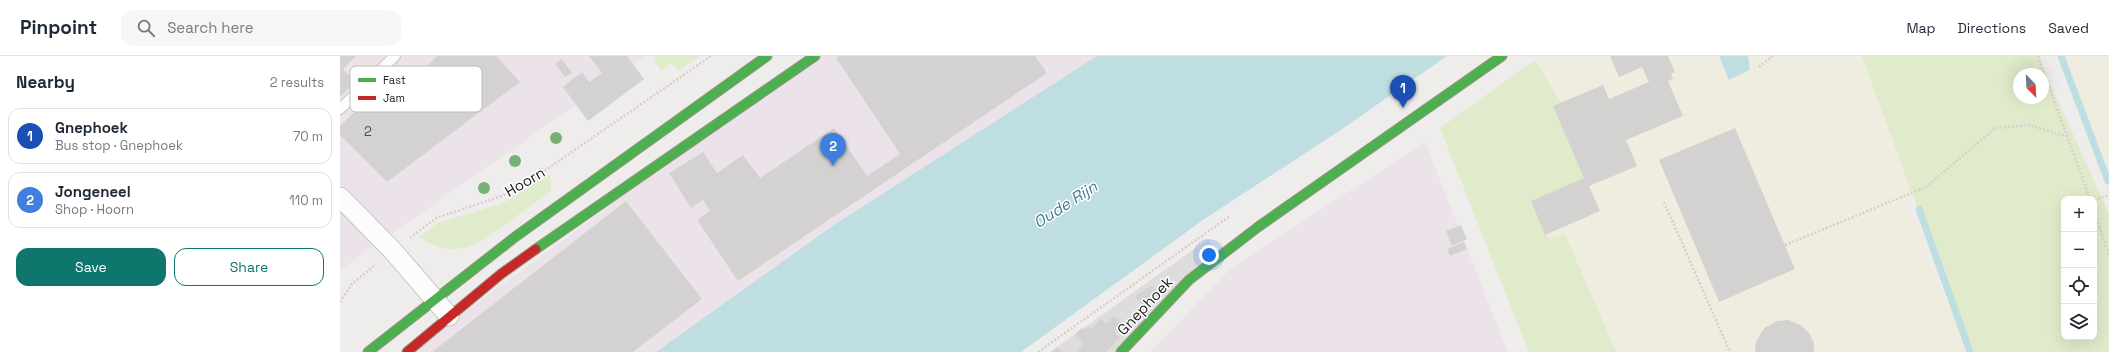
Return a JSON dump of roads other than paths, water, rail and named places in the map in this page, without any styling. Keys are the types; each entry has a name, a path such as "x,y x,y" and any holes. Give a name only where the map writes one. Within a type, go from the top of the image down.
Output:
{"street":[{"path":"368,352 434,298 532,222 767,56"},
{"name":"Gnephoek","path":"1121,352 1188,280 1258,227 1502,56"},
{"path":"407,352 449,316 558,233 809,58"},
{"path":"625,156 639,177"},
{"path":"340,197 393,251 449,316"}],"lane":[{"path":"385,66 395,56"},
{"path":"340,109 350,99"}],"water":[{"name":"Oude Rijn","path":"1097,56 1447,56 1342,129 1203,220 1021,352 656,352 831,227"},
{"path":"1719,56 1748,56 1750,70 1729,80"}],"waterway":[{"path":"2061,56 2108,181"},
{"path":"1919,209 1970,352"}],"place":[{"name":"Gnephoek","path":"1403,108"},
{"name":"Jongeneel","path":"833,166"}]}
